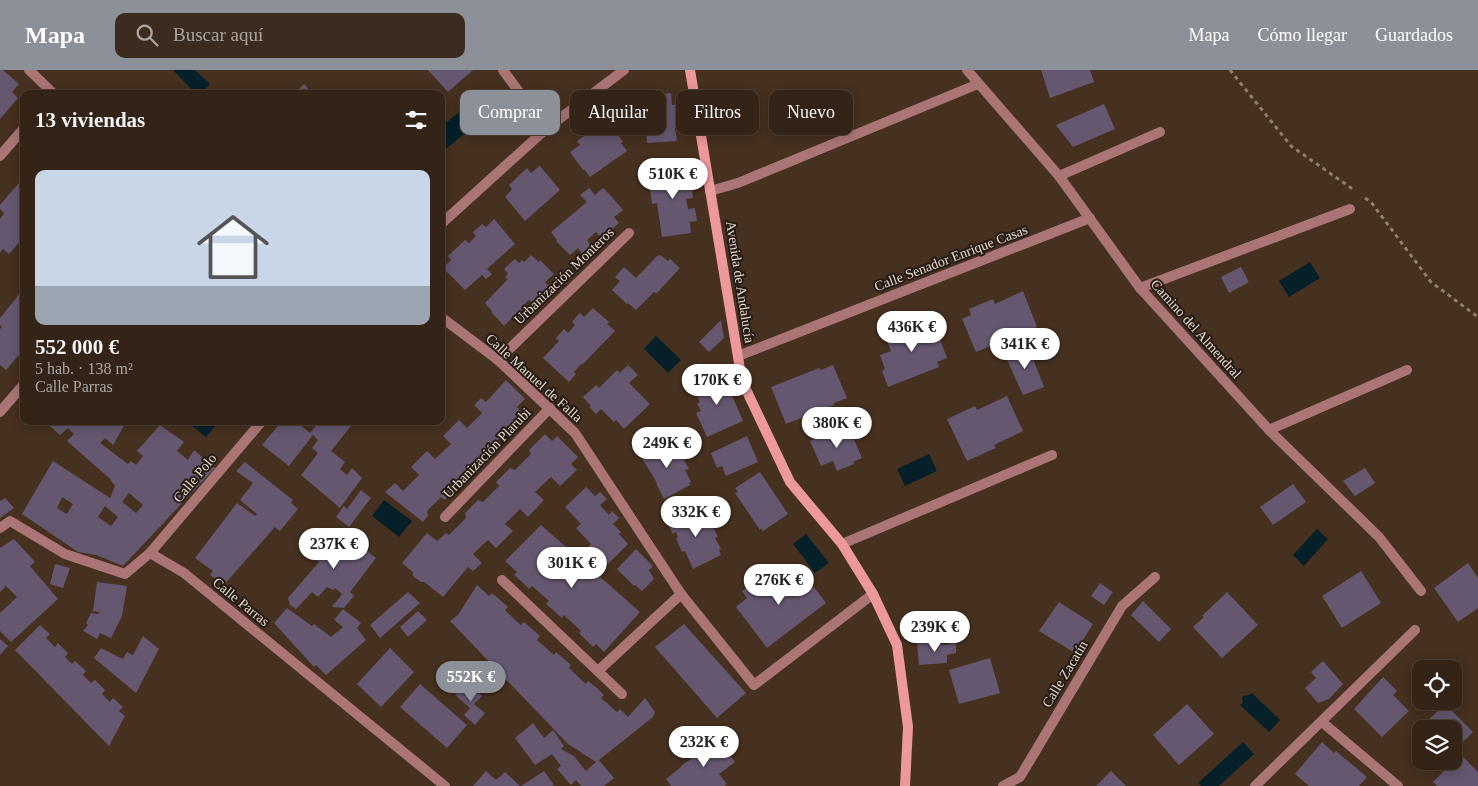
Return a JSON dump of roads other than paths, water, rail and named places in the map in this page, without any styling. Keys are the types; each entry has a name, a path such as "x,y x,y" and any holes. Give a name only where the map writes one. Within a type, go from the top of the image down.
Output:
{"street":[{"path":"29,70 49,90"},
{"path":"503,70 518,90"},
{"path":"560,118 624,70"},
{"name":"Avenida de Andalucía","path":"690,70 742,381 790,482 842,544 873,594 897,645 908,727 905,786"},
{"name":"Camino del Almendral","path":"967,70 1059,176 1140,288 1269,430 1379,537 1421,591"},
{"path":"710,190 738,183 978,84"},
{"path":"1059,176 1160,132"},
{"path":"0,156 20,133"},
{"path":"445,220 539,135"},
{"path":"1140,288 1350,209"},
{"name":"Calle Senador Enrique Casas","path":"738,356 1090,218"},
{"name":"Urbanización Monteros","path":"498,360 629,233"},
{"name":"Calle Manuel de Falla","path":"445,320 498,360 576,433 681,594 754,685 873,594"},
{"path":"1269,430 1407,370"},
{"path":"0,412 20,389"},
{"name":"Urbanización Plarubi","path":"444,517 550,408"},
{"name":"Calle Polo","path":"150,553 259,425"},
{"path":"842,544 1052,456"},
{"path":"0,528 10,521 65,554 125,574 150,553"},
{"name":"Calle Parras","path":"150,553 184,573 445,786"},
{"name":"Calle Zacatín","path":"1003,786 1020,777 1122,606 1155,578"},
{"path":"502,580 622,694"},
{"path":"598,671 681,594"},
{"path":"1255,786 1415,630"},
{"path":"1322,722 1398,786"}],"water":[{"path":"173,70 195,70 210,84 204,90 192,90"},
{"path":"460,111 460,135 463,135 445,148 445,124"},
{"path":"1310,262 1320,278 1289,297 1279,281"},
{"path":"656,336 681,360 668,373 644,349"},
{"path":"191,425 216,425 206,437"},
{"path":"929,454 937,471 905,486 897,469"},
{"path":"384,500 412,521 399,537 372,516"},
{"path":"1317,529 1328,539 1304,566 1293,555"},
{"path":"806,534 829,563 815,573 793,544"},
{"path":"1252,693 1280,720 1269,732 1240,705 1243,702 1243,696"},
{"path":"1243,742 1254,754 1219,786 1201,786 1198,783"}]}
